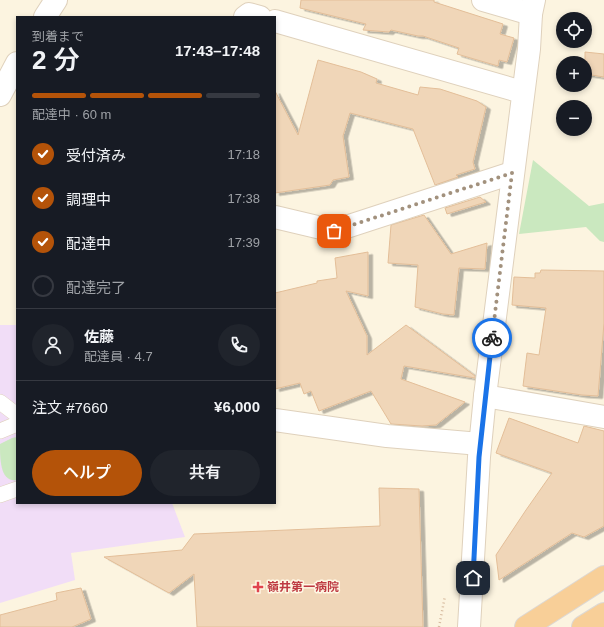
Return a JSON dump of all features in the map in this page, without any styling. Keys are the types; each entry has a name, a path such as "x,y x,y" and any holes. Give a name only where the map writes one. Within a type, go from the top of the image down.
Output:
{"highway":[{"path":"526,627 604,577"},
{"path":"583,627 604,614"}],"street":[{"path":"46,16 56,0"},
{"path":"470,618 480,444 522,92 529,49 532,7 483,0"},
{"path":"246,16 249,14 256,16"},
{"path":"276,21 522,92"},
{"path":"0,95 16,65"},
{"path":"276,217 334,231 512,173"},
{"path":"485,396 604,417"},
{"path":"276,420 387,436 480,444"}],"lane":[{"path":"0,402 16,414"},
{"path":"0,431 16,424"},
{"path":"0,495 16,490"}],"path":[{"path":"440,627 446,589"}],"shaded area":[{"path":"0,325 16,325 16,504 172,504 185,537 71,553 75,580 0,603"}],"green space":[{"path":"533,160 589,206 604,203 604,242 600,241 586,227 519,234"},
{"path":"16,437 16,480 7,478 4,474 0,456 0,444"}],"building":[{"path":"301,0 434,0 434,2 503,24 500,34 514,38 507,62 499,60 498,66 457,54 459,48 423,36 391,30 389,32 363,30 366,24 300,8"},
{"path":"585,52 604,54 604,77 592,75 592,56 585,56"},
{"path":"318,60 361,72 377,79 376,83 418,95 420,87 440,89 477,101 486,107 473,162 475,169 456,175 458,177 435,185 413,129 350,113 343,136 349,177 333,180 330,185 276,193 276,93 298,135"},
{"path":"480,197 486,202 447,214 445,208"},
{"path":"424,215 451,254 487,243 485,269 459,268 454,315 443,314 415,307 418,265 388,263 391,225"},
{"path":"368,252 368,296 346,291 367,336 367,355 406,325 475,376 475,378 404,366 401,379 465,402 436,425 422,426 391,424 371,391 319,411 311,391 304,394 300,383 276,389 276,293 317,283 317,281 337,278 335,258"},
{"path":"541,270 604,271 604,323 598,396 523,386 527,353 539,355 546,308 512,305 514,277 535,278 535,273 540,273"},
{"path":"509,418 578,443 584,426 604,431 604,526 584,537 572,533 499,580 496,555 552,473 496,453"},
{"path":"379,488 419,489 423,627 197,627 194,574 169,593 104,557 182,550 194,534 380,526"},
{"path":"81,588 91,619 72,627 0,627 0,615 57,600 56,593"}],"way so far":[{"path":"334,231 512,173 492,338"}],"place":[{"name":"嶺井第一病院","path":"258,587"}],"route":[{"path":"473,578 479,457 492,338"}]}
